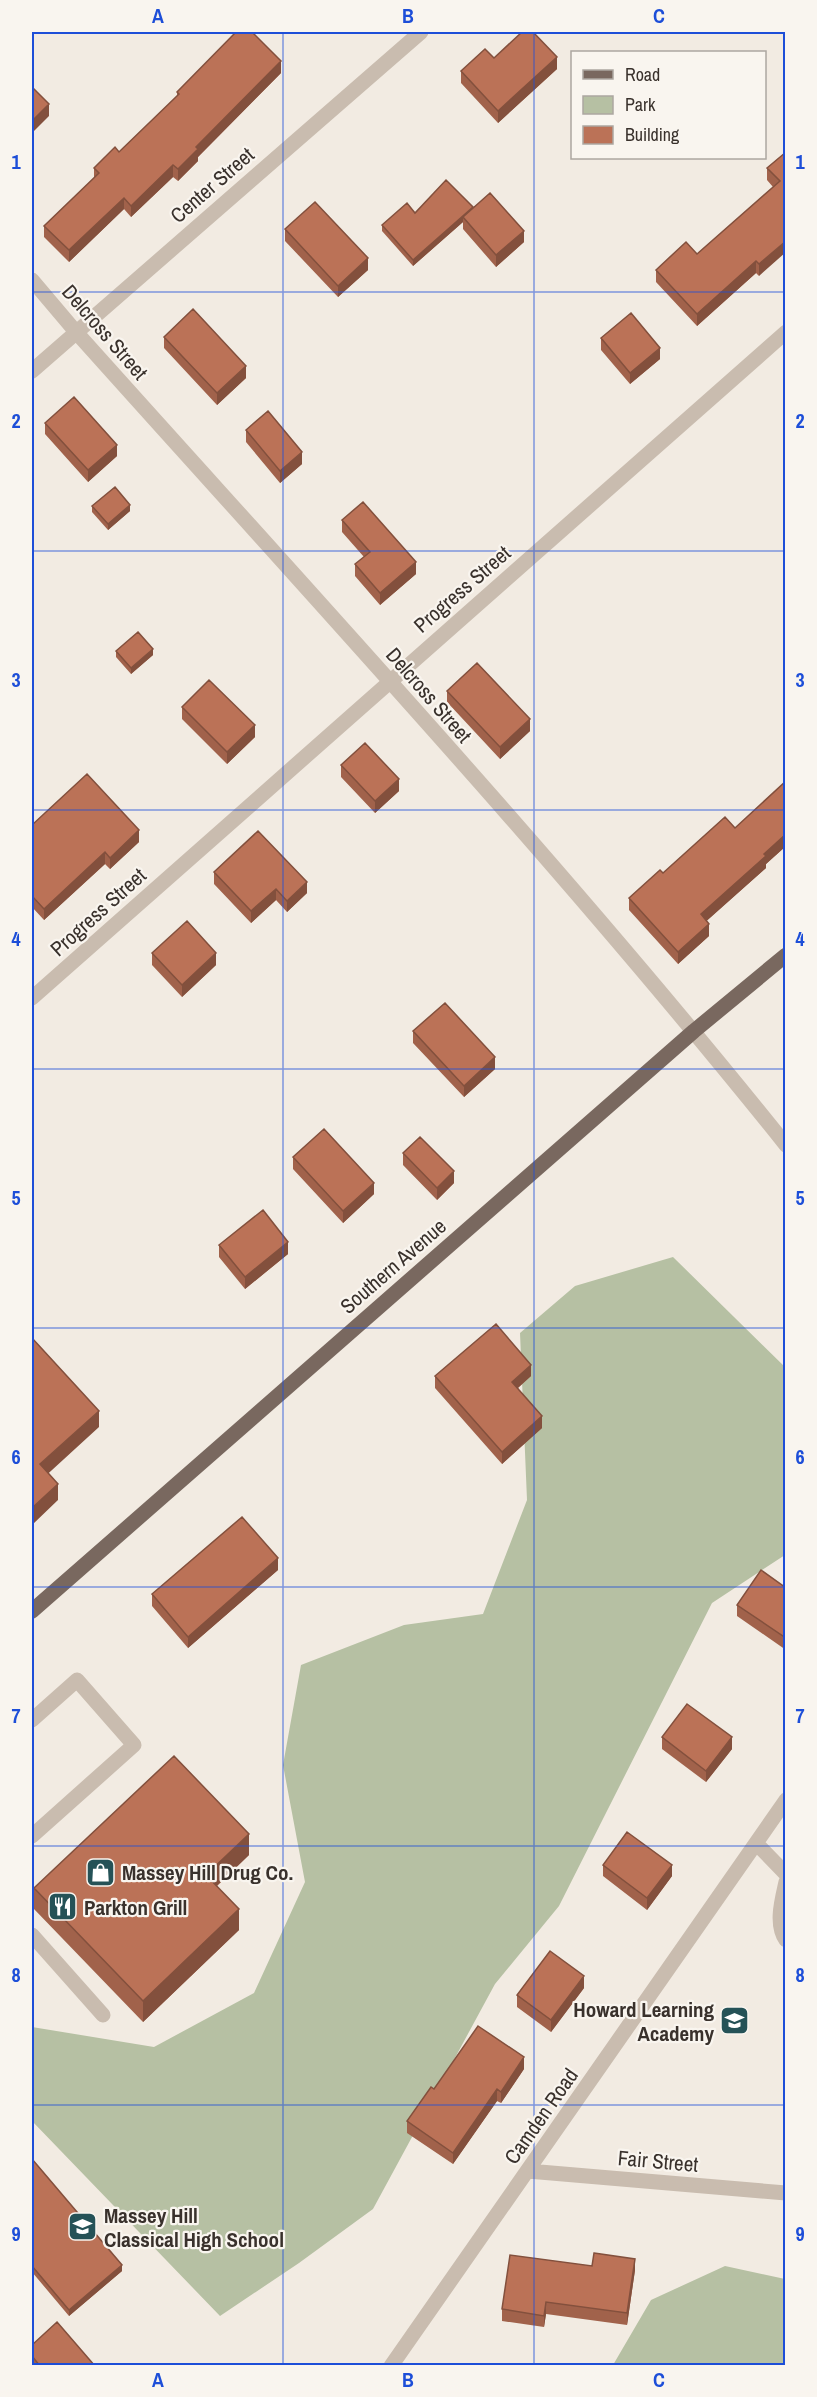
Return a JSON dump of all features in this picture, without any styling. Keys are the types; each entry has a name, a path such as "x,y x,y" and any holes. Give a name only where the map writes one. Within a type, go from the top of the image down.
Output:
{"main road":[{"name":"Southern Avenue","path":"32,1611 694,1031 786,955"}],"street":[{"name":"Center Street","path":"32,371 421,32"},
{"name":"Delcross Street","path":"32,280 389,681 694,1031 786,1145"},
{"name":"Progress Street","path":"32,998 786,332"},
{"path":"32,1720 77,1680 134,1745 32,1836"},
{"name":"Camden Road","path":"391,2366 786,1800"},
{"path":"756,1843 786,1874"},
{"path":"786,1882 780,1910 782,1935 786,1940"},
{"path":"32,1935 103,2015"},
{"name":"Fair Street","path":"528,2171 786,2193"}],"green space":[{"path":"673,1257 786,1368 785,1555 712,1603 559,1906 495,1984 373,2209 299,2263 220,2316 32,2121 32,2027 154,2047 254,1993 305,1882 283,1765 301,1665 404,1625 483,1614 527,1500 520,1333 575,1286"},
{"path":"725,2266 785,2279 785,2365 613,2365 651,2300"}],"building":[{"path":"236,32 252,32 281,61 196,147 198,149 178,169 173,165 131,206 124,198 69,250 44,226 99,173 94,168 115,147 119,152 179,94 177,92"},
{"path":"522,32 533,32 557,57 498,111 461,71 485,49 494,58"},
{"path":"32,87 49,104 32,121"},
{"path":"786,152 786,241 759,264 756,261 697,314 656,270 686,242 697,254 780,181 767,168"},
{"path":"446,180 473,207 413,260 382,225 407,203 415,213"},
{"path":"490,193 524,231 496,255 463,217"},
{"path":"315,202 368,258 338,286 285,229"},
{"path":"193,309 246,366 217,393 164,337"},
{"path":"631,313 660,348 630,373 601,338"},
{"path":"74,397 117,445 88,470 45,423"},
{"path":"268,411 302,452 280,471 246,430"},
{"path":"115,487 130,505 108,524 92,506"},
{"path":"363,502 416,562 380,593 355,564 370,552 342,520"},
{"path":"138,632 153,649 131,668 116,651"},
{"path":"477,663 530,719 500,747 447,691"},
{"path":"209,680 255,725 227,752 182,707"},
{"path":"365,743 399,779 375,801 341,765"},
{"path":"87,774 139,830 110,858 105,852 44,909 32,896 32,825"},
{"path":"786,781 786,834 764,854 766,856 701,914 709,924 678,952 629,898 660,870 663,873 725,817 735,828"},
{"path":"258,831 307,882 287,901 276,889 251,911 214,872"},
{"path":"187,921 216,953 182,985 152,953"},
{"path":"445,1003 495,1057 464,1086 413,1031"},
{"path":"324,1129 374,1183 343,1211 293,1157"},
{"path":"420,1137 454,1171 437,1188 403,1153"},
{"path":"263,1210 288,1242 245,1277 219,1245"},
{"path":"496,1324 531,1365 512,1382 542,1416 502,1452 435,1376"},
{"path":"32,1338 99,1411 40,1464 58,1484 32,1508"},
{"path":"242,1517 278,1558 188,1637 152,1594"},
{"path":"761,1570 786,1588 786,1638 737,1605"},
{"path":"687,1704 732,1737 706,1771 662,1737"},
{"path":"174,1756 249,1834 206,1875 239,1909 143,2001 34,1888"},
{"path":"627,1832 672,1865 647,1898 603,1865"},
{"path":"550,1951 584,1976 551,2020 517,1995"},
{"path":"478,2026 524,2057 501,2092 497,2089 453,2153 407,2121 431,2087 434,2089"},
{"path":"32,2159 122,2265 69,2310 32,2266"},
{"path":"594,2253 635,2259 627,2313 546,2302 544,2316 502,2309 510,2255 592,2266"},
{"path":"57,2322 95,2366 40,2366 32,2356 32,2345"}],"place":[{"name":"Massey Hill Drug Co.","path":"101,1872"},
{"name":"Parkton Grill","path":"63,1907"},
{"name":"Howard Learning Academy","path":"735,2021"},
{"name":"Massey Hill Classical High School","path":"83,2227"}]}
